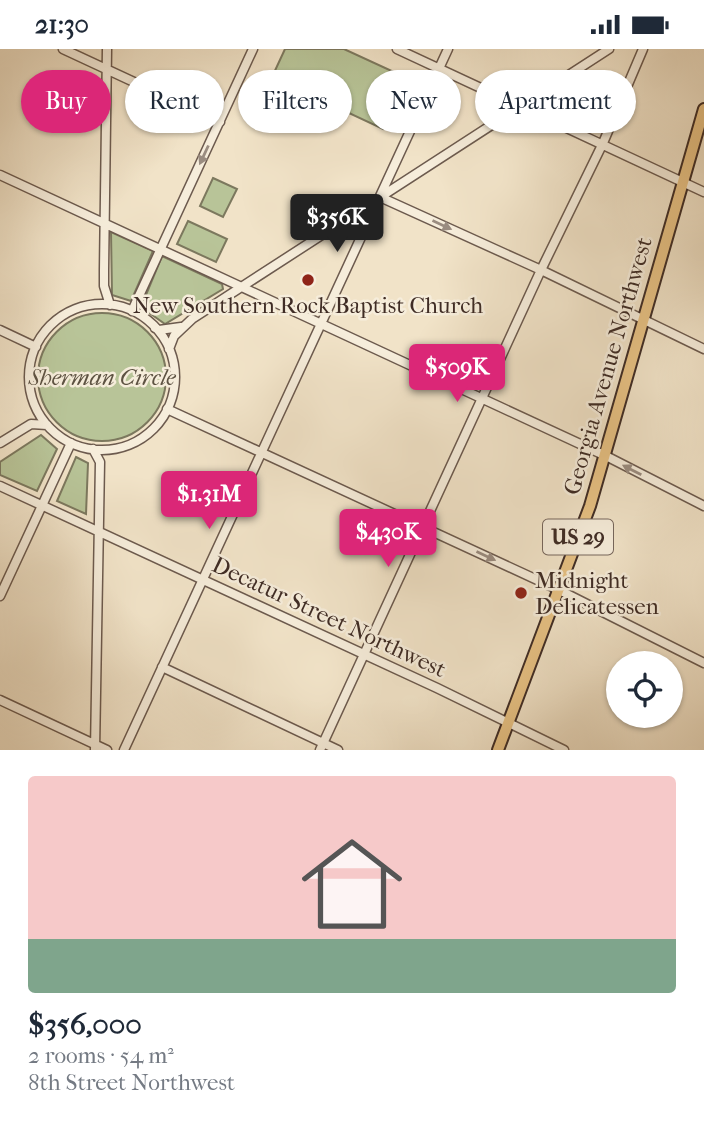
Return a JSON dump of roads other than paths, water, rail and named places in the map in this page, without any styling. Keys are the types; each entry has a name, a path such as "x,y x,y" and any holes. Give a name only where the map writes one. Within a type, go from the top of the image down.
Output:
{"highway":[{"name":"Georgia Avenue Northwest","path":"498,750 606,456 704,109"}],"street":[{"path":"63,49 125,77"},
{"path":"107,49 104,286 110,305"},
{"path":"224,113 253,49"},
{"path":"397,49 475,84"},
{"path":"124,750 448,49"},
{"path":"577,70 609,49"},
{"path":"322,747 541,270 603,143 643,49"},
{"path":"132,311 215,133"},
{"path":"169,349 181,327 480,133"},
{"path":"581,133 704,192"},
{"path":"0,175 606,456 704,506"},
{"path":"380,197 541,270 704,349"},
{"path":"94,305 104,286"},
{"path":"155,328 169,349 174,381 167,408 158,423 141,439 123,447 93,449 71,443 47,425 37,409 29,380 31,360 44,333 58,319 76,309 110,305 132,311 159,330 181,327"},
{"path":"0,330 36,347"},
{"path":"167,408 559,590 704,663"},
{"path":"32,424 37,409"},
{"path":"0,443 32,424 47,425"},
{"path":"1,594 71,443"},
{"path":"93,449 100,460 95,747"},
{"path":"100,460 108,449"},
{"name":"Decatur Street Northwest","path":"0,486 565,750"},
{"path":"162,667 322,747 338,750"},
{"path":"0,700 95,747 107,750"}],"place":[{"name":"New Southern Rock Baptist Church","path":"308,280"},
{"name":"Midnight Delicatessen","path":"521,593"}],"park label":[{"name":"Sherman Circle","path":"102,377"}]}
